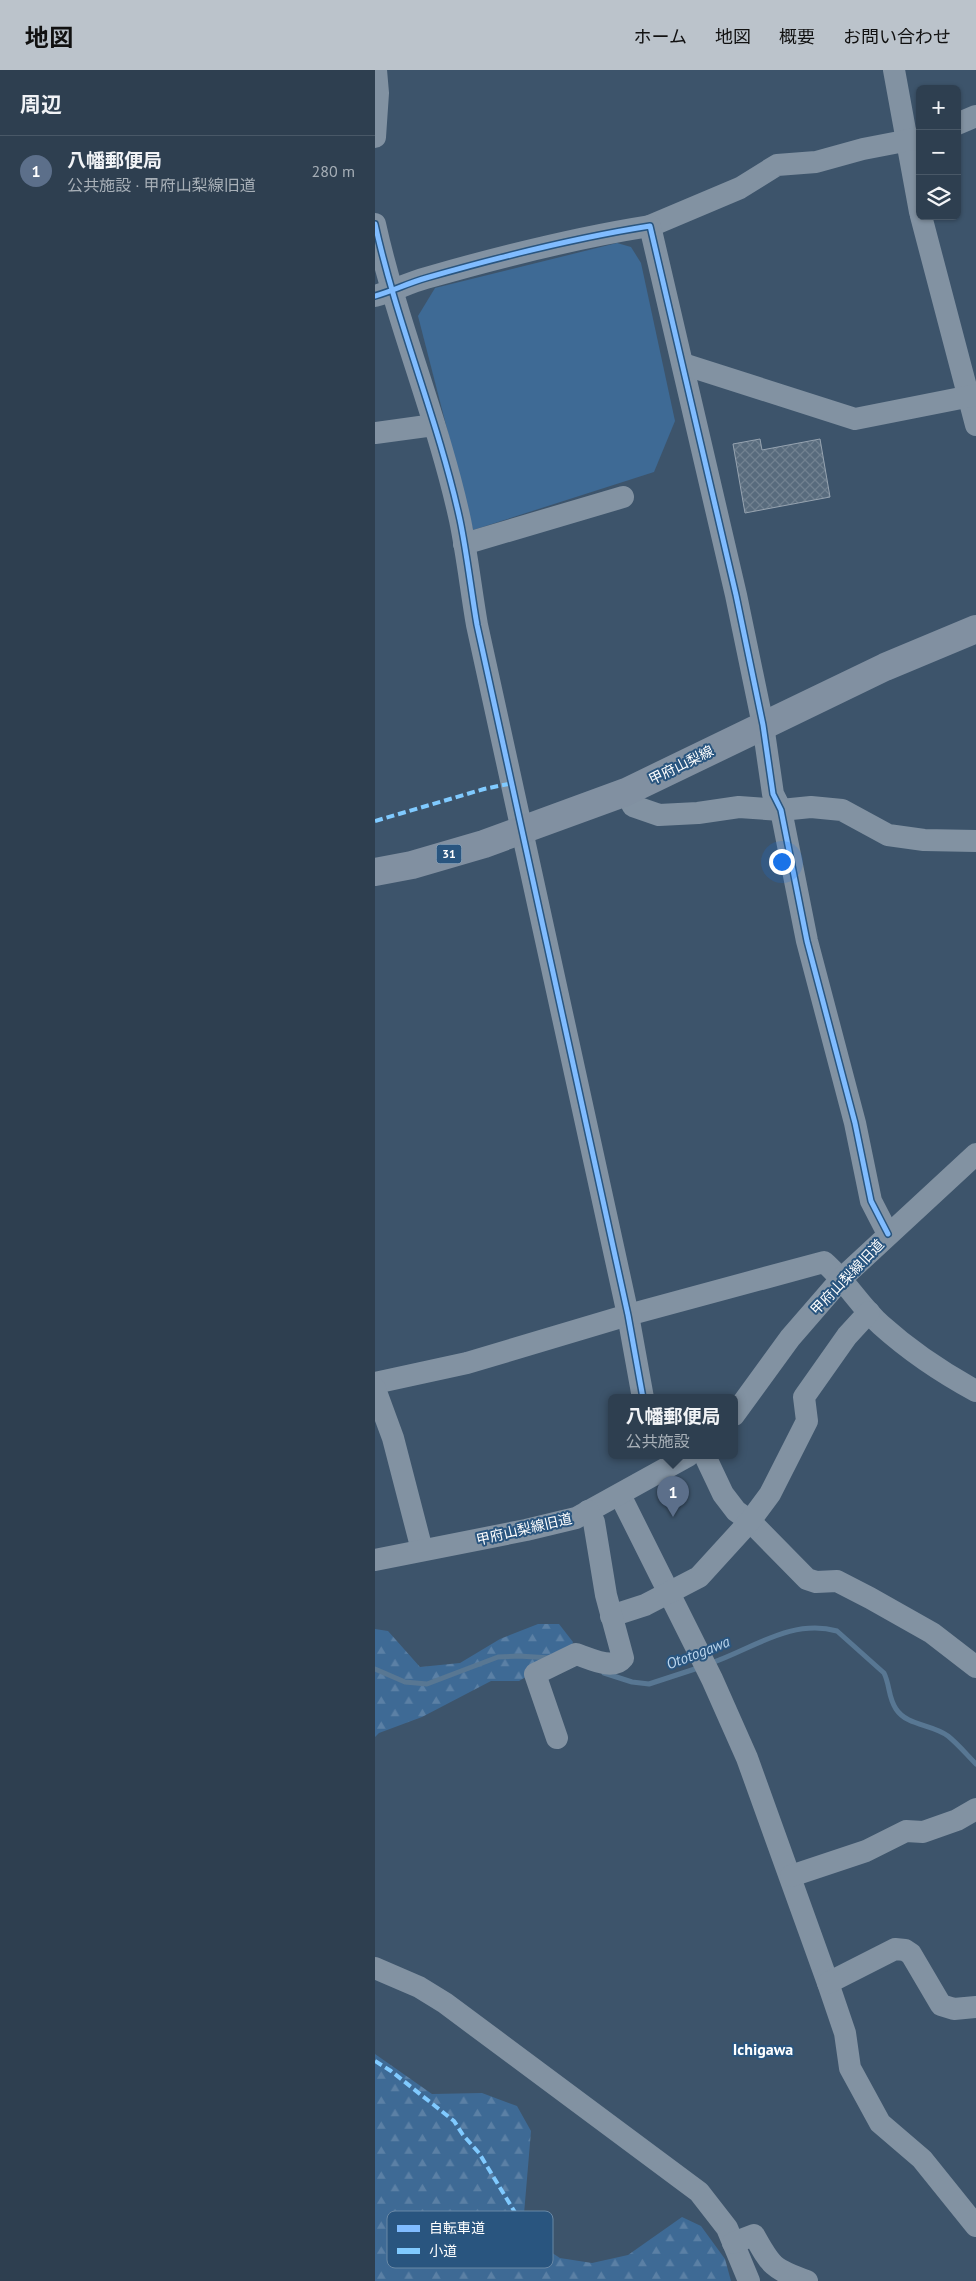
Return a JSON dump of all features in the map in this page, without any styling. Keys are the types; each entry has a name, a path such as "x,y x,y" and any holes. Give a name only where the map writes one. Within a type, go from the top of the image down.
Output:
{"main road":[{"name":"甲府山梨線","path":"375,872 412,865 522,832 626,792 885,666 976,629"}],"street":[{"path":"375,137 378,93 376,70"},
{"path":"894,70 913,139 916,175"},
{"path":"961,122 976,116"},
{"path":"385,293 423,279 595,235 650,226 740,188 777,165 816,162 863,149 913,139"},
{"path":"922,220 972,396 976,425"},
{"path":"375,224 385,293 434,425 459,520 477,625 627,1315 642,1394"},
{"path":"650,226 736,595 763,725 773,794 781,810 807,942 855,1123 871,1201 888,1234"},
{"path":"683,364 855,419 972,396"},
{"path":"375,434 434,425"},
{"path":"464,544 623,497"},
{"path":"626,792 633,806 659,815 698,813 739,807 781,810 811,807 842,810 888,835 924,840 976,841"},
{"name":"甲府山梨線旧道","path":"738,1410 790,1338 842,1278 976,1154"},
{"path":"375,1383 467,1364 627,1315 824,1262 842,1278 881,1325 934,1368 976,1391"},
{"path":"611,1616 645,1605 699,1577 751,1521 770,1494 807,1421 804,1397 847,1336 869,1312"},
{"path":"375,1389 393,1438 422,1550"},
{"name":"甲府山梨線旧道","path":"375,1560 526,1530 576,1518 620,1495 653,1465 676,1459"},
{"path":"706,1459 723,1494 736,1511 751,1521 807,1579 816,1582 837,1581 870,1598 933,1633 976,1667"},
{"path":"620,1495 712,1679 747,1758 791,1876 845,2033 850,2068 880,2123 922,2159 976,2226"},
{"path":"557,1738 535,1674 576,1654 611,1665 620,1662 623,1658 606,1595 594,1522 588,1511"},
{"path":"791,1876 866,1851 906,1831 923,1832 957,1820 976,1809"},
{"path":"828,1983 895,1949 905,1950 911,1954 941,2005 954,2009 976,2007"},
{"path":"375,1968 419,1987 445,2003 680,2177 712,2206 733,2243 749,2281"},
{"path":"733,2243 754,2235 769,2262 782,2272 807,2281"}],"green space":[{"path":"617,243 631,247 641,263 675,421 654,472 473,530 418,316 435,288"},
{"path":"538,1624 559,1624 573,1642 569,1652 519,1681 491,1681 422,1717 379,1733 375,1737 375,1629 388,1631 420,1667 460,1663 500,1639"},
{"path":"375,2054 432,2094 482,2093 517,2106 531,2131 524,2211 387,2211 387,2268 553,2268 553,2253 560,2258 592,2263 628,2255 682,2217 701,2226 725,2259 731,2281 375,2281"}],"building":[{"path":"760,439 762,450 820,439 830,497 745,513 733,444"}],"waterway":[{"name":"Ototogawa","path":"711,1663 788,1632 820,1628 837,1631 884,1673 892,1700 901,1715 913,1722 942,1732 976,1764"},
{"name":"Ototogawa","path":"375,1669 405,1682 427,1684 498,1657 550,1658"},
{"name":"Ototogawa","path":"604,1673 632,1682 649,1684 701,1667"}],"marked path":[{"path":"375,821 484,789 513,783"},
{"path":"375,2061 391,2071 454,2121 463,2135 479,2153 514,2211"}],"cycle path":[{"path":"375,224 394,298 441,445 460,520 477,625 628,1315 642,1394"},
{"path":"375,296 426,278 509,255 593,236 650,226 736,595 763,725 773,794 781,810 807,941 855,1123 871,1201 888,1234"}],"place":[{"name":"八幡郵便局","path":"673,1517"}],"district":[{"name":"Ichigawa","path":"763,2049"}]}
